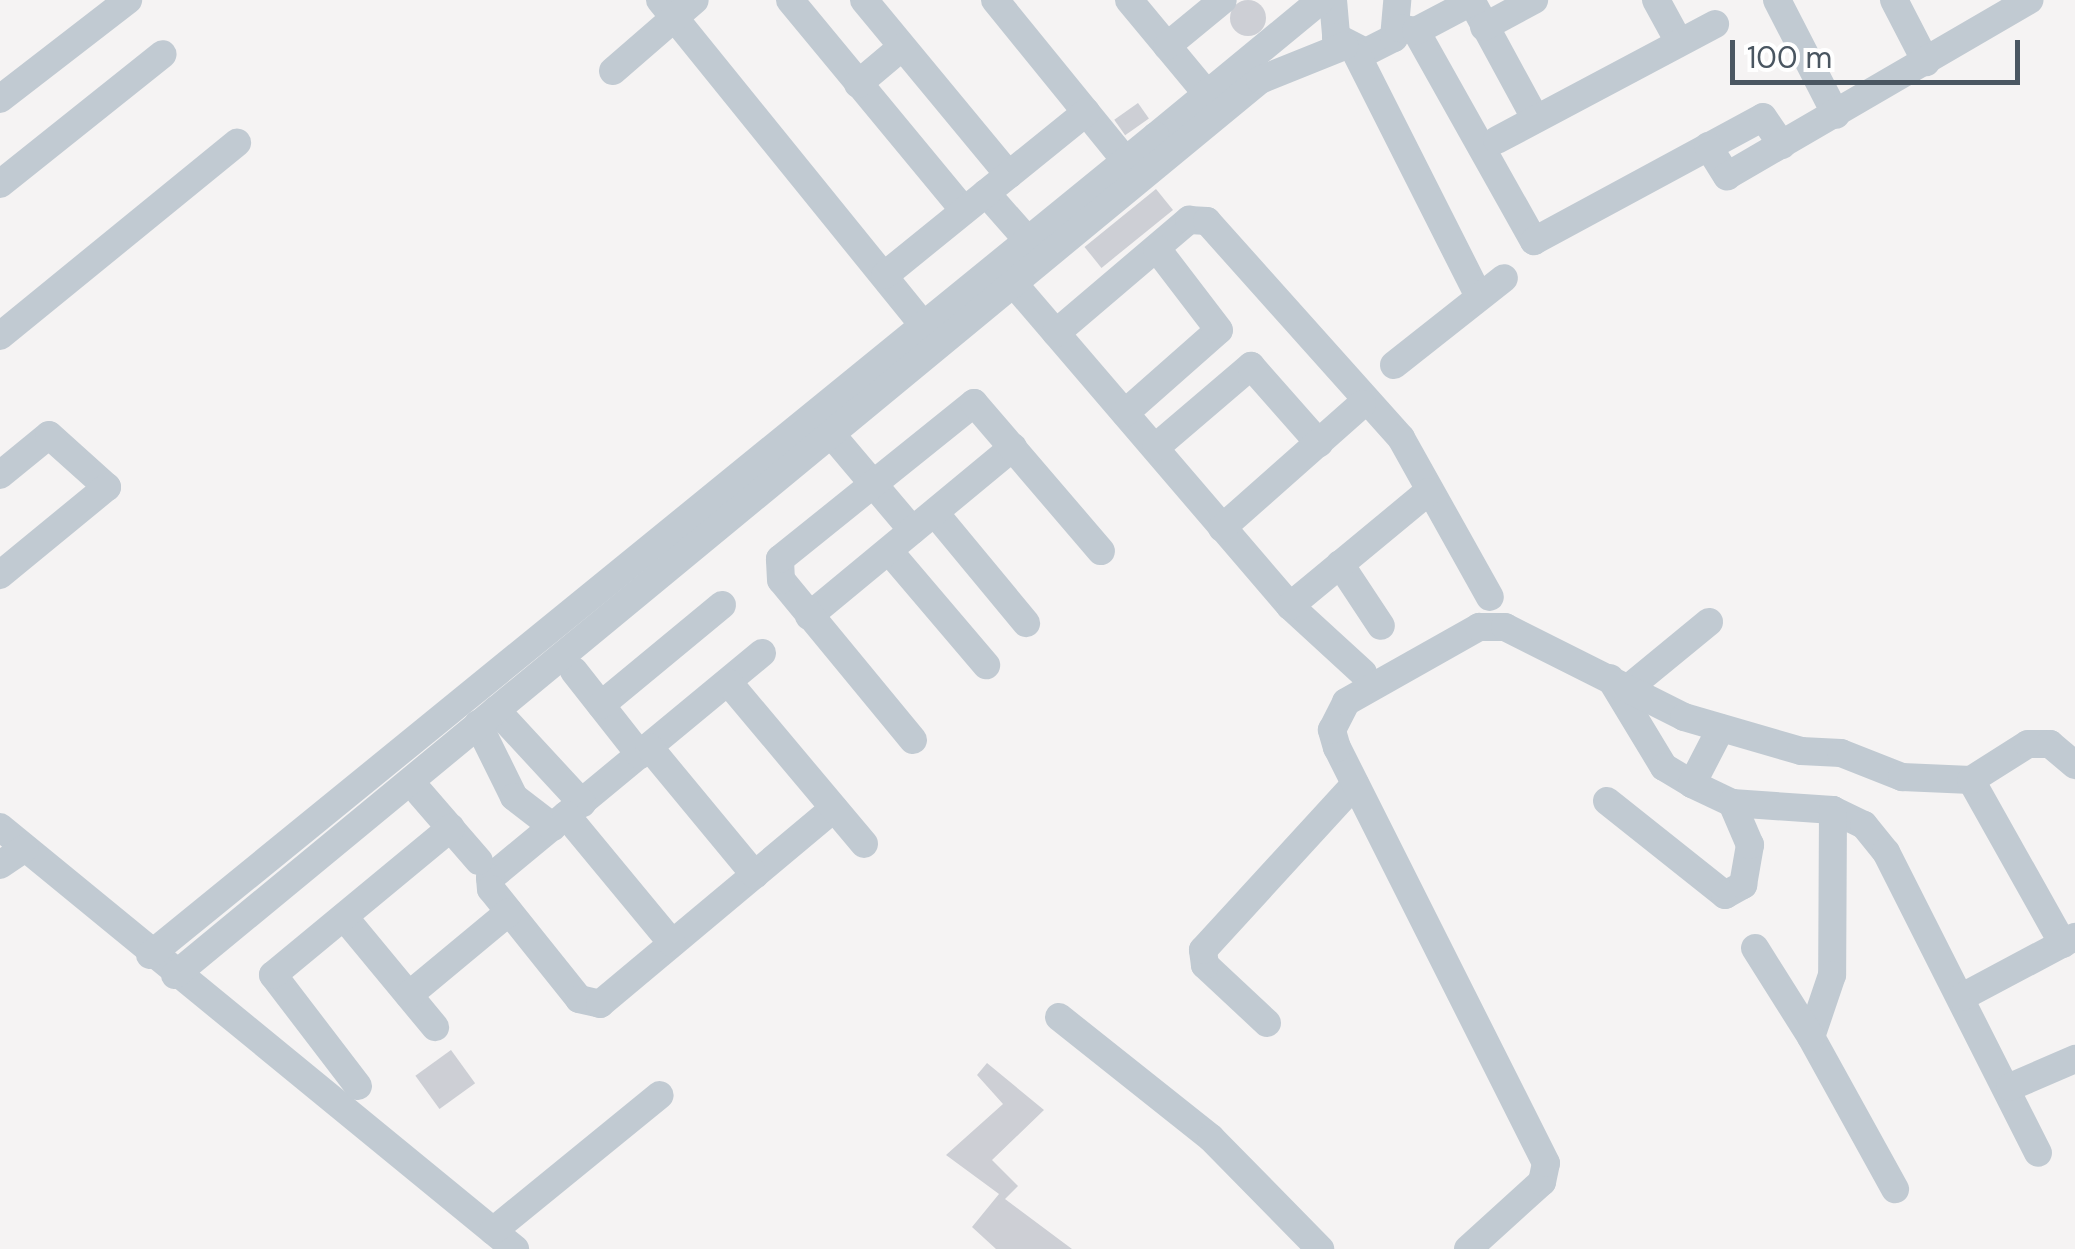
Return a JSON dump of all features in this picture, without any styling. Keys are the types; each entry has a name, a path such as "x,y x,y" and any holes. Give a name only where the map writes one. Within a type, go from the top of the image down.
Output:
{"street":[{"path":"0,99 128,0"},
{"path":"790,0 858,84 975,202 1036,250"},
{"path":"864,0 1009,174"},
{"path":"995,0 1125,160"},
{"path":"1129,0 1207,94"},
{"path":"1167,46 1224,0"},
{"path":"175,974 832,434 932,334 1014,284 1036,250 1125,160 1164,145 1207,94 1289,12 1321,0"},
{"path":"1332,0 1330,27 1350,48 1479,298"},
{"path":"150,955 1164,145 1271,73 1350,48 1386,46 1404,20 1534,0"},
{"path":"1656,0 1679,42"},
{"path":"1777,0 1836,115"},
{"path":"1894,0 1926,62"},
{"path":"1404,20 1534,241 1762,118 1782,145 2023,2"},
{"path":"614,71 676,6 932,334"},
{"path":"1475,10 1535,118"},
{"path":"1497,140 1715,24"},
{"path":"858,84 902,47"},
{"path":"0,184 163,54"},
{"path":"885,274 1086,112"},
{"path":"0,336 238,143"},
{"path":"1056,333 1189,220 1207,221 1362,404 1400,438 1490,597"},
{"path":"1125,413 1220,330 1157,250"},
{"path":"1394,365 1504,278"},
{"path":"1014,284 1290,606 1363,673"},
{"path":"1156,447 1251,366 1319,442"},
{"path":"913,740 810,616 777,563 970,403 1013,446 1101,551"},
{"path":"1222,528 1362,404"},
{"path":"0,475 50,434 107,487 0,575"},
{"path":"832,434 912,530"},
{"path":"810,616 1013,446"},
{"path":"1290,606 1428,492"},
{"path":"934,513 1026,623"},
{"path":"889,551 986,666"},
{"path":"1340,564 1382,626"},
{"path":"601,706 722,604"},
{"path":"1620,682 1709,622"},
{"path":"1468,1249 1542,1182 1546,1163 1355,784 1332,730 1346,702 1479,627 1505,628 1722,728 1939,786 1972,780 2028,744 2050,744 2075,765"},
{"path":"762,653 490,878 509,912 588,1005 672,943 834,808"},
{"path":"574,671 601,706 755,875"},
{"path":"1620,682 1664,767 1732,803 1833,810 1856,819 1886,852 2010,1087 2038,1153"},
{"path":"729,683 864,844"},
{"path":"487,717 514,797 567,815"},
{"path":"487,717 672,943"},
{"path":"1692,784 1722,728"},
{"path":"1962,997 2069,940 1972,780"},
{"path":"1267,1022 1205,965 1203,950 1355,784"},
{"path":"420,792 479,861"},
{"path":"1607,801 1726,896 1742,885 1750,846 1732,803"},
{"path":"1811,1037 1832,976 1833,810"},
{"path":"0,827 150,955 515,1249"},
{"path":"358,1086 272,979 451,828"},
{"path":"0,866 24,848"},
{"path":"409,995 509,912"},
{"path":"344,917 435,1027"},
{"path":"1756,948 1811,1037 1895,1189"},
{"path":"1059,1017 1211,1138 1320,1249"},
{"path":"2010,1087 2075,1059"},
{"path":"492,1231 660,1095"}],"building":[{"path":"1248,0 1261,5 1266,18 1261,31 1248,36 1235,31 1230,18 1235,5"},
{"path":"1138,103 1149,119 1125,135 1114,120"},
{"path":"1156,189 1173,210 1101,268 1085,247"},
{"path":"451,1050 475,1083 440,1109 415,1076"},
{"path":"987,1063 1044,1110 992,1160 1018,1186 1005,1199 1072,1249 996,1249 972,1227 999,1194 946,1155 1003,1104 977,1075"}]}
